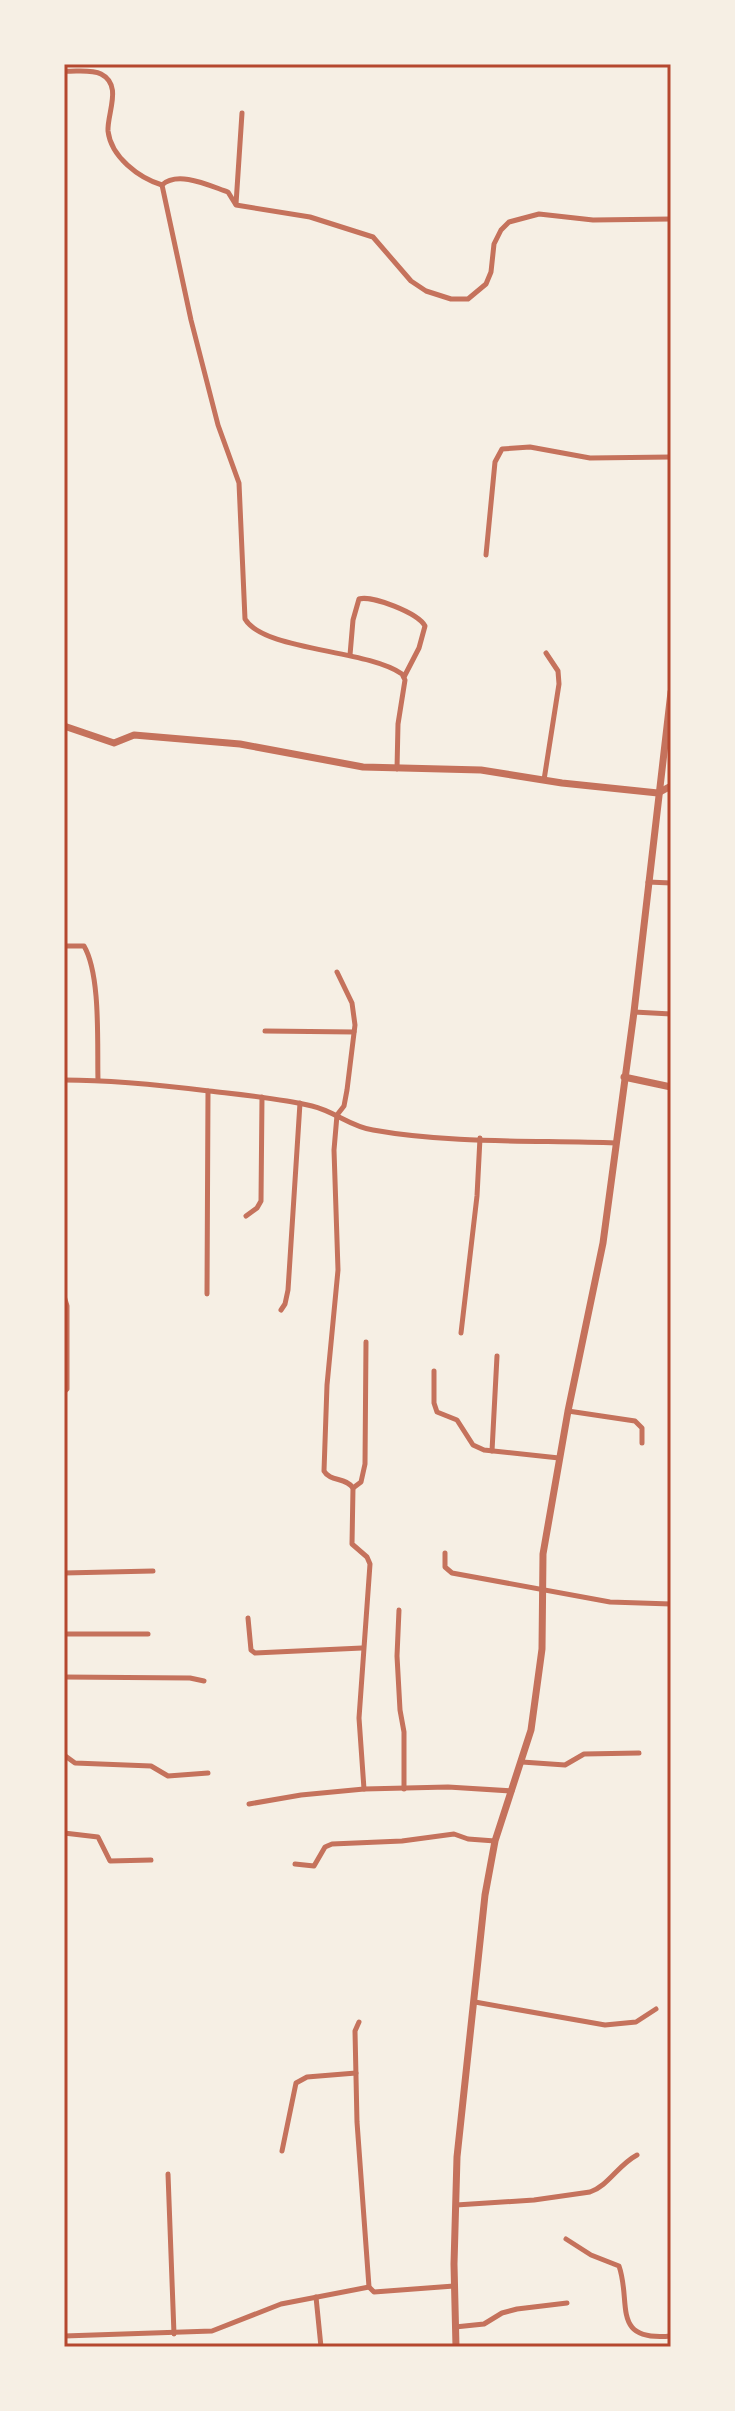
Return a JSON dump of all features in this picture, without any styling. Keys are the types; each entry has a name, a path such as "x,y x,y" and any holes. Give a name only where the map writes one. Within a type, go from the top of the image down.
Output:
{"street":[{"path":"64,71 95,72 108,79 112,84 113,100 108,131 117,154 141,176 162,185"},
{"path":"236,205 242,113"},
{"path":"162,185 167,180 177,179 199,183 228,192 236,205 310,217 373,237 411,281 426,291 451,299 468,299 486,284 491,272 494,244 509,222 539,214 593,220 671,219"},
{"path":"162,185 218,425 239,483 245,619 252,629 260,633 387,666 404,677"},
{"path":"486,555 495,462 502,449 530,447 590,458 671,457"},
{"path":"350,655 353,620 359,599 364,597 416,615 425,626 404,677 398,724 397,770"},
{"path":"544,780 559,684 558,671 546,653"},
{"path":"456,2347 457,2157 485,1895 495,1841 531,1730 539,1682 543,1554 568,1411 603,1243 634,1012 671,692"},
{"path":"64,726 114,743 134,735 240,744 350,766 397,770 481,770 658,793 671,786"},
{"path":"648,882 671,883"},
{"path":"64,946 84,946 88,953 96,998 98,1080"},
{"path":"337,972 352,1003 354,1032 346,1098 337,1115 333,1170 338,1270 324,1471 327,1477 348,1483 353,1488 352,1544 367,1557 370,1564 359,1718 364,1789"},
{"path":"634,1012 671,1014"},
{"path":"265,1031 354,1032"},
{"path":"624,1077 671,1087"},
{"path":"64,1080 98,1080 300,1103 371,1130 616,1143"},
{"path":"207,1294 208,1091"},
{"path":"246,1216 261,1201 262,1097"},
{"path":"281,1310 288,1290 300,1103"},
{"path":"461,1333 477,1196 480,1138"},
{"path":"64,1296 67,1306 67,1389 64,1392"},
{"path":"353,1488 361,1482 365,1464 366,1342"},
{"path":"492,1451 497,1356"},
{"path":"434,1371 437,1412 457,1420 473,1445 492,1451 559,1458"},
{"path":"568,1411 635,1421 642,1428 642,1443"},
{"path":"445,1553 444,1564 448,1572 610,1602 671,1604"},
{"path":"64,1573 153,1571"},
{"path":"399,1610 397,1656 404,1732 404,1789"},
{"path":"248,1618 251,1650 255,1653 362,1648"},
{"path":"64,1634 148,1634"},
{"path":"64,1677 190,1678 204,1681"},
{"path":"522,1762 565,1765 584,1754 639,1753"},
{"path":"64,1755 75,1763 151,1766 168,1776 208,1773"},
{"path":"249,1804 364,1789 448,1787 513,1791"},
{"path":"64,1833 98,1837 110,1861 151,1860"},
{"path":"295,1864 314,1866 325,1847 332,1844 402,1841 449,1834 495,1841"},
{"path":"475,2002 605,2025 636,2022 656,2009"},
{"path":"359,2022 355,2028 356,2073 369,2287 374,2292 454,2286"},
{"path":"282,2151 296,2083 307,2077 356,2073"},
{"path":"455,2205 534,2200 598,2190 619,2166 637,2155"},
{"path":"168,2174 174,2334"},
{"path":"566,2239 591,2255 619,2266 624,2310 634,2330 648,2337 671,2336"},
{"path":"64,2336 218,2330 281,2304 369,2287"},
{"path":"316,2297 321,2347"},
{"path":"455,2327 484,2324 502,2313 517,2309 567,2303"}]}
